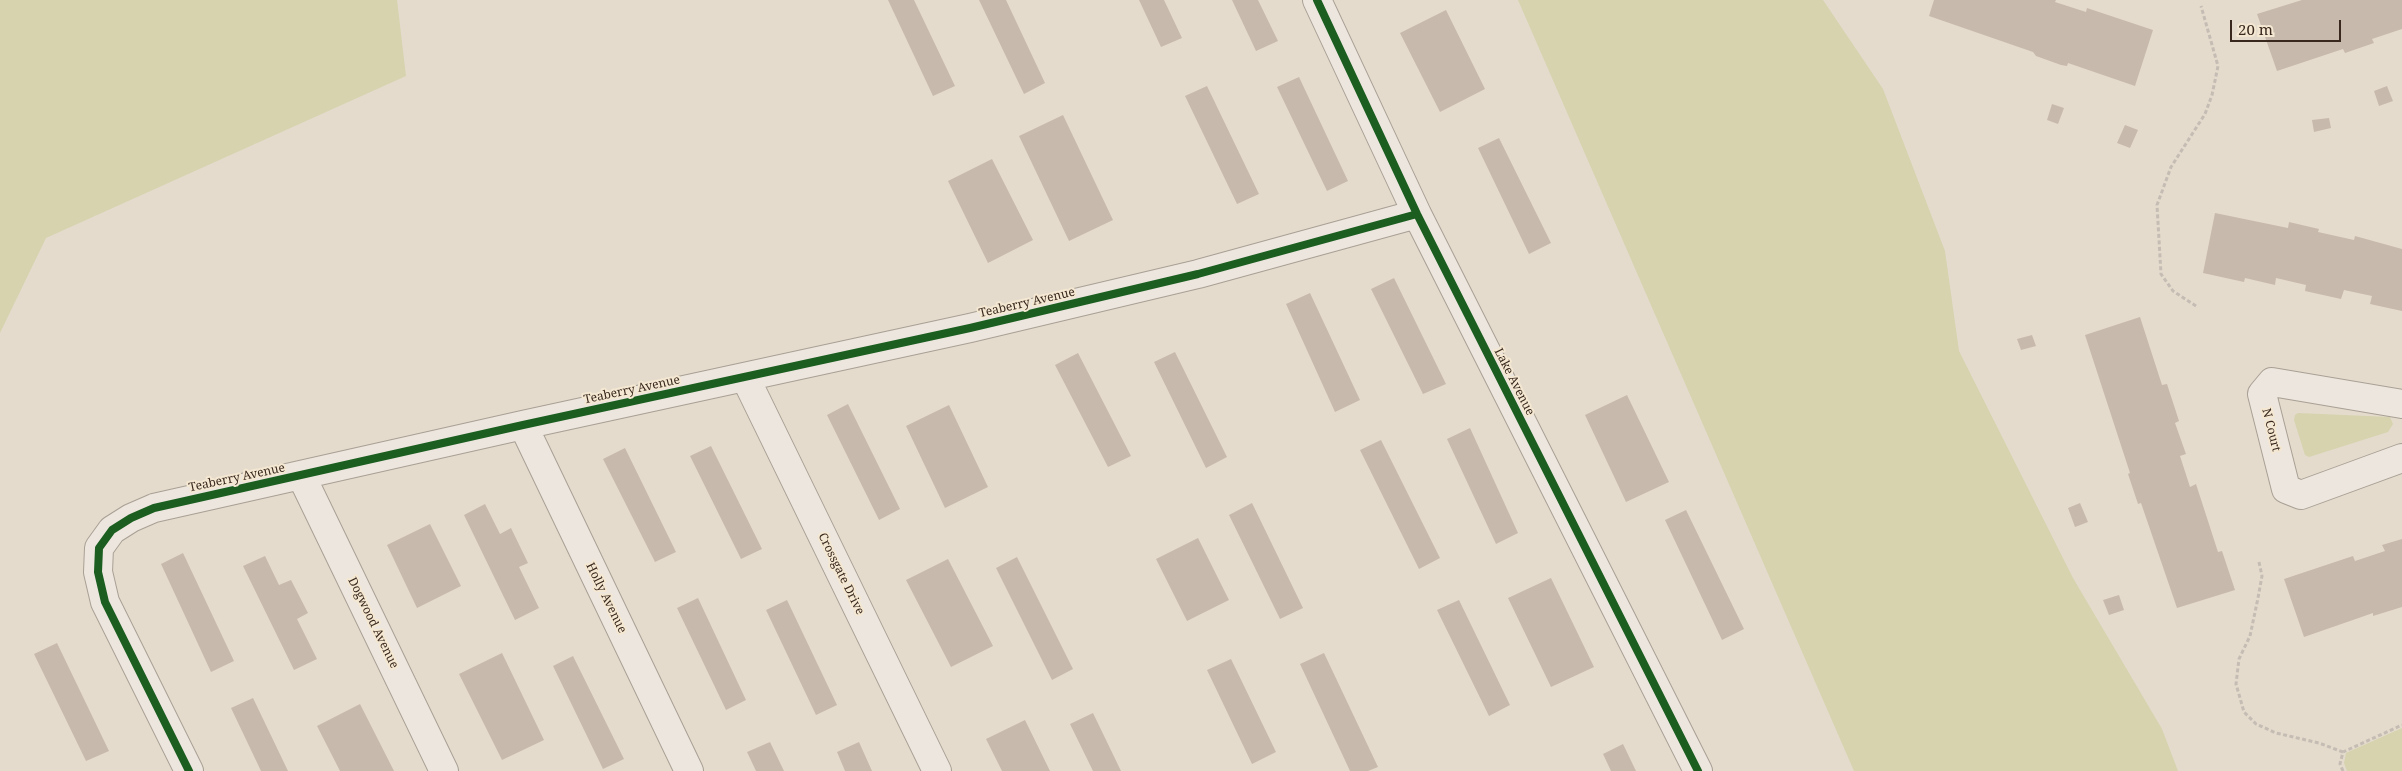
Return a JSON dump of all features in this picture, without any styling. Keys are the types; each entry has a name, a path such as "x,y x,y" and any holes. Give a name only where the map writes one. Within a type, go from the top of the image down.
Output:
{"street":[{"name":"Lake Avenue","path":"1317,0 1417,214 1698,771"},
{"name":"Teaberry Avenue","path":"189,771 105,602 98,572 100,548 112,530 131,518 154,508 1198,274 1417,214"},
{"name":"Crossgate Drive","path":"745,377 937,771"},
{"name":"N Court","path":"2402,404 2377,398 2272,382 2262,394 2286,488 2301,495 2402,458"},
{"name":"Holly Avenue","path":"523,425 689,771"},
{"name":"Dogwood Avenue","path":"301,476 444,771"}],"path":[{"path":"2196,306 2173,291 2161,274 2157,205 2171,167 2206,114 2212,96 2218,66 2201,6"},
{"path":"2259,562 2262,576 2258,598 2250,636 2239,659 2236,684 2244,712 2256,724 2276,733 2319,743 2343,752 2402,725"},
{"path":"2343,752 2340,764 2343,771"}],"shaded area":[{"path":"0,0 397,0 406,76 46,238 0,333"},
{"path":"1518,0 1823,0 1883,89 1945,251 1959,351 2073,578 2162,729 2178,771 1854,771"},
{"path":"2298,413 2390,417 2393,424 2388,432 2309,457 2305,455 2294,420 2295,415"},
{"path":"2402,728 2402,771 2347,771 2344,763 2346,753"}],"building":[{"path":"888,0 914,0 955,86 933,96"},
{"path":"979,0 1006,0 1045,83 1024,94"},
{"path":"1139,0 1164,0 1182,38 1161,47"},
{"path":"1232,0 1258,0 1278,41 1256,51"},
{"path":"1934,0 2056,0 2055,2 2086,12 2087,8 2153,30 2135,86 2068,63 2067,66 2061,65 2036,56 2033,52 1929,16"},
{"path":"2302,0 2402,0 2402,29 2372,39 2374,43 2345,53 2343,49 2277,71 2257,14"},
{"path":"1446,10 1485,89 1440,112 1400,33"},
{"path":"1299,77 1348,181 1327,191 1277,87"},
{"path":"1207,86 1259,194 1237,204 1185,96"},
{"path":"2387,86 2393,101 2379,106 2374,91"},
{"path":"2052,104 2064,108 2058,124 2047,120"},
{"path":"1063,115 1113,220 1069,241 1019,136"},
{"path":"2329,118 2331,128 2314,132 2312,120"},
{"path":"2125,125 2138,130 2130,148 2117,143"},
{"path":"1499,138 1551,243 1529,254 1478,148"},
{"path":"992,159 1033,240 988,263 948,181"},
{"path":"2215,213 2288,228 2289,222 2319,229 2318,232 2354,240 2355,236 2402,249 2402,311 2370,304 2372,296 2344,290 2341,299 2305,291 2306,285 2276,278 2275,285 2245,278 2244,282 2203,273"},
{"path":"1394,278 1446,384 1423,394 1371,289"},
{"path":"1310,293 1360,400 1335,412 1286,304"},
{"path":"2140,317 2162,385 2167,384 2179,421 2175,423 2186,454 2180,456 2190,487 2196,484 2218,552 2222,551 2235,590 2177,608 2141,503 2138,504 2128,474 2130,473 2085,335"},
{"path":"2032,335 2036,346 2021,350 2017,339"},
{"path":"1175,352 1227,457 1206,468 1154,362"},
{"path":"1078,353 1131,456 1108,467 1055,365"},
{"path":"1627,395 1669,482 1626,502 1585,415"},
{"path":"848,404 900,509 879,520 827,415"},
{"path":"949,405 988,487 945,508 906,426"},
{"path":"1470,428 1518,533 1496,544 1447,439"},
{"path":"1381,440 1440,558 1419,569 1360,450"},
{"path":"711,446 762,549 741,559 690,456"},
{"path":"625,448 676,552 655,562 603,459"},
{"path":"1252,503 1303,608 1280,619 1229,515"},
{"path":"2080,503 2088,522 2075,527 2068,508"},
{"path":"485,504 500,534 511,528 528,563 519,567 539,608 515,620 464,515"},
{"path":"1686,510 1744,629 1722,640 1665,520"},
{"path":"430,524 461,586 417,608 387,545"},
{"path":"1198,538 1229,600 1187,621 1156,559"},
{"path":"2402,539 2402,607 2373,616 2373,613 2304,637 2284,579 2353,556 2355,561 2385,551 2382,545"},
{"path":"183,553 234,661 211,672 161,564"},
{"path":"265,556 279,585 291,580 308,613 297,619 317,659 294,670 243,566"},
{"path":"1017,557 1073,669 1052,680 996,568"},
{"path":"948,559 993,646 951,667 906,580"},
{"path":"1551,578 1594,667 1551,687 1508,598"},
{"path":"2119,595 2124,610 2109,615 2103,600"},
{"path":"698,598 746,700 726,710 677,608"},
{"path":"787,600 837,705 816,715 766,610"},
{"path":"1459,600 1510,705 1489,716 1437,610"},
{"path":"57,643 109,751 86,761 34,654"},
{"path":"502,653 544,740 502,760 459,674"},
{"path":"1324,653 1378,767 1368,771 1350,771 1300,664"},
{"path":"573,656 624,759 603,769 553,666"},
{"path":"1231,659 1276,752 1252,764 1207,670"},
{"path":"253,698 288,771 261,771 231,708"},
{"path":"360,704 394,771 340,771 317,726"},
{"path":"1093,713 1121,771 1093,771 1070,724"},
{"path":"1025,720 1050,771 1002,771 986,739"},
{"path":"770,742 784,771 756,771 747,752"},
{"path":"859,742 872,771 845,771 837,752"},
{"path":"1623,744 1636,771 1611,771 1603,754"}],"cycle path":[{"path":"1317,0 1417,214 1698,771"},
{"path":"189,771 105,602 98,572 99,548 112,530 131,518 154,508 523,425 970,328 1198,274 1417,214"}]}
